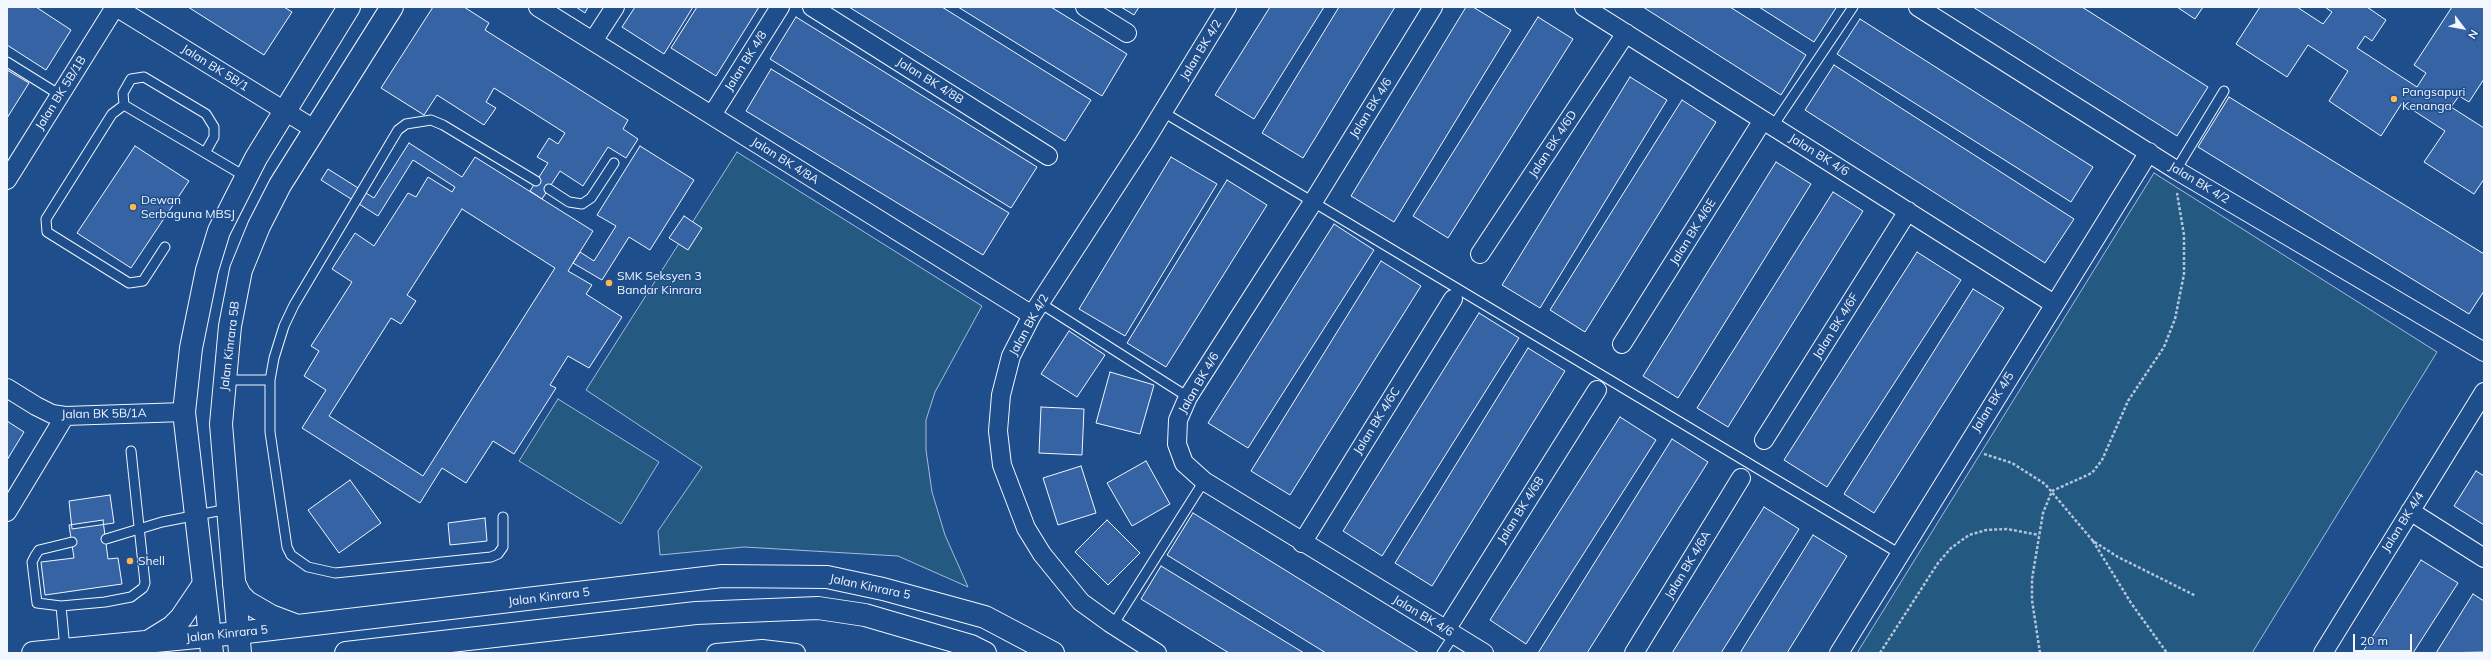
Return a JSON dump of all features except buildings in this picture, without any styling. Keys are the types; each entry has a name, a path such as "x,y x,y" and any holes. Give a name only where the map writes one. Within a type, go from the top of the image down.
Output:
{"main road":[{"path":"211,645 184,412 191,348 206,270 219,231 246,177 284,111 349,7"},
{"name":"Jalan Kinrara 5B","path":"239,643 221,424 230,326 241,270 259,226 276,192 314,129 392,7"},
{"name":"Jalan Kinrara 5","path":"33,653 65,648 148,641 211,645 239,643 299,626 722,576 828,577 937,602 985,617 1053,653"},
{"path":"234,583 240,595 256,608 299,626"},
{"path":"148,641 172,626 181,618 204,584"},
{"path":"346,653 696,613 818,608 865,615 971,646 985,653"}],"street":[{"name":"Jalan BK 5B/1B","path":"7,180 116,7"},
{"name":"Jalan BK 5B/1","path":"116,7 314,129"},
{"name":"Jalan BK 4/8A","path":"538,7 712,115 1036,309"},
{"path":"593,41 615,7"},
{"name":"Jalan BK 4/8","path":"712,115 780,7"},
{"name":"Jalan BK 4/8B","path":"812,7 1048,156"},
{"path":"1085,7 1127,33"},
{"name":"Jalan BK 4/2","path":"1158,653 1113,625 1081,602 1042,554 1026,528 1002,465 998,430 1001,395 1011,356 1036,309 1163,112 1227,7"},
{"name":"Jalan BK 4/6","path":"1433,7 1313,202 1188,397 1178,420 1177,444 1184,463 1204,481 1302,543 1484,653"},
{"name":"Jalan BK 4/6","path":"1584,7 2054,304"},
{"name":"Jalan BK 4/2","path":"1918,7 2176,170 2484,352"},
{"name":"Jalan BK 4/6D","path":"1480,254 1626,33"},
{"name":"Jalan BK 4/6E","path":"1622,344 1768,123"},
{"name":"Jalan BK 4/5","path":"1839,653 2149,152"},
{"name":"Jalan BK 4/6F","path":"1764,440 1908,211"},
{"name":"Jalan BK 4/6C","path":"1302,543 1453,299"},
{"name":"Jalan BK 5B/1A","path":"7,388 52,414 66,416 184,412"},
{"name":"Jalan BK 4/6B","path":"1450,632 1597,390"},
{"name":"Jalan BK 4/4","path":"2323,653 2484,392"},
{"path":"7,512 66,416"},
{"name":"Jalan BK 4/6A","path":"1634,653 1741,478"},
{"path":"2410,511 2484,558"},
{"path":"716,653 762,649 796,653"}],"lane":[{"path":"1768,123 1854,7"},
{"path":"7,62 60,95"},
{"path":"124,105 123,93 131,79 144,77 206,114 214,127 214,137 205,153"},
{"path":"2176,170 2224,91"},
{"path":"124,105 246,177"},
{"path":"124,105 112,114 46,219 47,232 129,283 143,281 165,247"},
{"path":"1163,112 1900,554"},
{"path":"503,517 503,547 498,554 491,557 335,573 308,567 291,555 287,547 270,432 270,380 280,339 294,305 398,130 406,124 431,120 443,125 536,181"},
{"path":"549,189 569,202 582,204 591,198 614,163"},
{"path":"1036,309 1188,397"},
{"path":"224,380 270,380"},
{"path":"72,542 39,550 32,562 37,603 61,606 106,602 131,597 139,593 145,583 131,451"},
{"path":"1113,625 1204,481"},
{"path":"106,539 195,515 229,509"},
{"path":"61,606 65,648"},
{"path":"1442,653 1450,632"}],"path":[{"path":"2040,653 2032,600 2032,579 2043,513 2052,491 2092,473 2102,460 2128,401 2164,348 2175,319 2184,274 2184,235 2176,186 2176,170"},
{"path":"1981,453 2012,463 2030,473 2052,491 2092,541 2131,603 2167,653"},
{"path":"1880,653 1938,563 1951,548 1969,535 1986,530 2007,529 2039,535"},
{"path":"2092,541 2118,557 2196,596"}],"shaded area":[{"path":"737,152 982,306 935,392 926,420 926,450 932,492 945,535 968,587 898,556 744,547 660,555 658,531 702,467 586,390"},
{"path":"2154,173 2437,352 2252,653 1857,653"},
{"path":"558,399 659,462 621,524 519,461"}],"place":[{"name":"Pangsapuri Kenanga","path":"2394,99"},
{"name":"Dewan Serbaguna MBSJ","path":"133,207"},
{"name":"SMK Seksyen 3 Bandar Kinrara","path":"609,283"},
{"name":"Shell","path":"130,561"}]}
